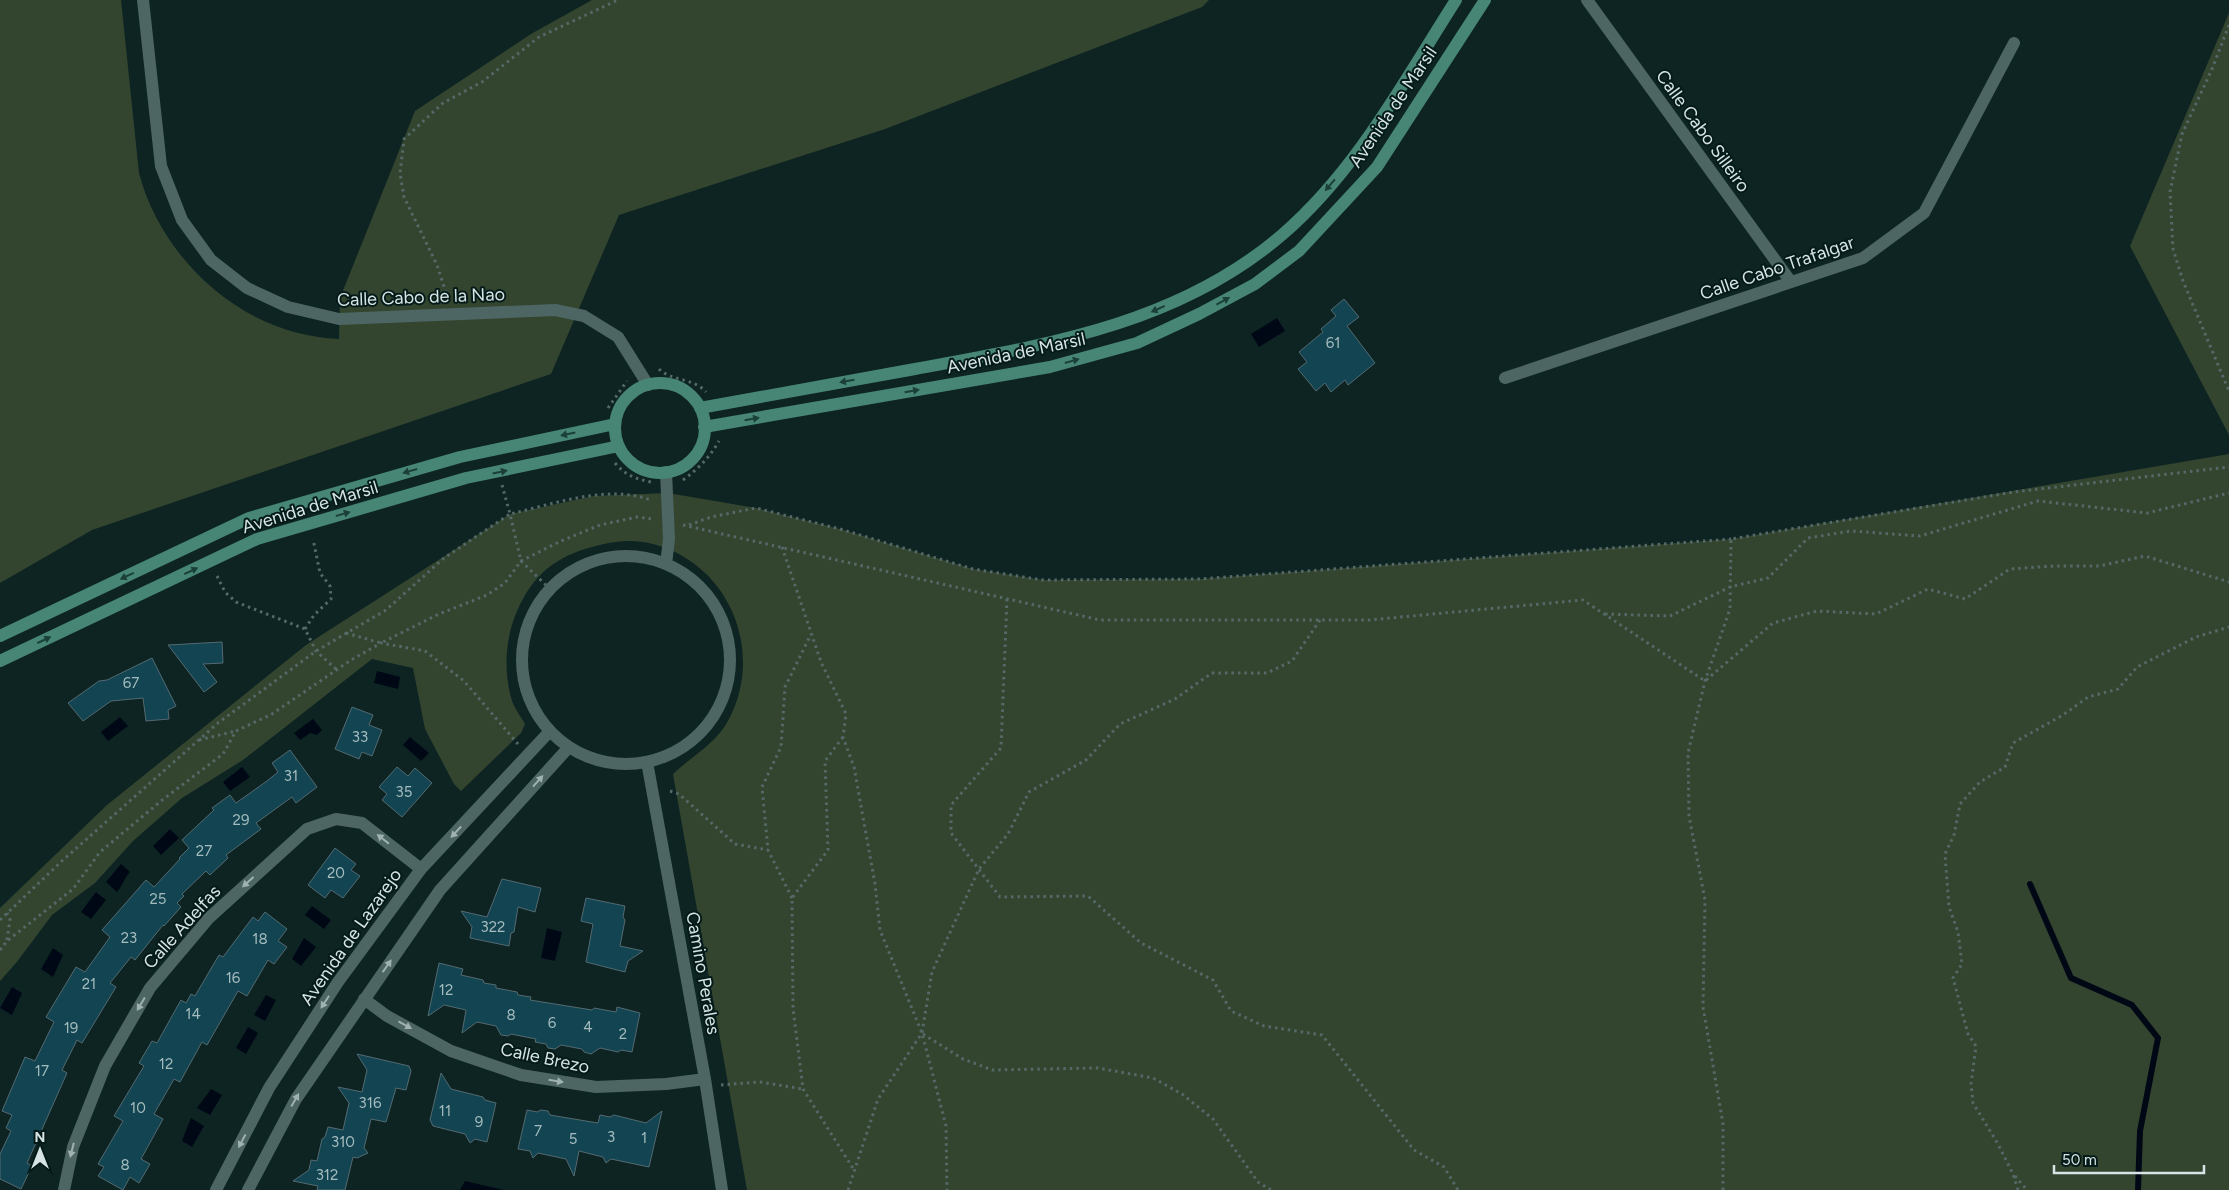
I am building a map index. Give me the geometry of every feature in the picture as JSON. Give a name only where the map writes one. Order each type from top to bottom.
[{"type":"street","name":"Calle Cabo de la Nao","points":[[142,0],[160,166],[182,220],[211,260],[247,288],[288,307],[339,319],[555,310],[584,316],[618,337],[648,385]]},
{"type":"street","name":"Avenida de Marsil","points":[[700,408],[1037,347],[1129,321],[1187,296],[1242,266],[1284,233],[1316,200],[1359,152],[1456,0]]},
{"type":"street","name":"Avenida de Marsil","points":[[704,427],[1050,367],[1137,342],[1199,314],[1255,284],[1298,250],[1377,166],[1485,0]]},
{"type":"street","name":"Calle Cabo Silleiro","points":[[1587,0],[1792,282]]},
{"type":"street","name":"Calle Cabo Trafalgar","points":[[1505,378],[1863,258],[1924,212],[2014,42]]},
{"type":"street","points":[[664,383],[678,386],[690,394],[700,408],[704,427],[701,446],[693,458],[681,468],[666,472],[650,472],[636,466],[624,455],[619,446],[615,424],[617,413],[626,398],[637,389],[648,385],[664,383]]},
{"type":"street","name":"Avenida de Marsil","points":[[0,636],[249,518],[460,457],[615,424]]},
{"type":"street","name":"Avenida de Marsil","points":[[0,661],[258,539],[466,478],[619,446]]},
{"type":"street","points":[[666,472],[669,521],[666,564]]},
{"type":"street","points":[[616,556],[642,557],[666,564],[692,578],[712,600],[726,626],[731,655],[728,684],[717,712],[699,735],[675,752],[647,762],[620,764],[594,759],[569,747],[550,731],[532,705],[523,676],[523,645],[532,615],[550,589],[569,573],[600,560],[616,556]]},
{"type":"street","name":"Avenida de Lazarejo","points":[[216,1190],[269,1088],[338,982],[421,869],[550,731]]},
{"type":"street","points":[[248,1190],[296,1099],[440,890],[569,747]]},
{"type":"street","name":"Camino Perales","points":[[647,762],[705,1083],[722,1190]]},
{"type":"street","name":"Calle Adelfas","points":[[64,1190],[72,1147],[105,1066],[150,988],[209,918],[300,835],[307,829],[336,819],[362,823],[421,869]]},
{"type":"street","name":"Calle Brezo","points":[[364,999],[387,1016],[451,1051],[521,1075],[596,1087],[705,1083]]},
{"type":"path","points":[[448,314],[448,294],[404,197],[400,172],[404,139],[443,103],[482,82],[539,37],[618,0]]},
{"type":"path","points":[[2229,25],[2212,69],[2182,134],[2170,192],[2173,249],[2183,280],[2229,391]]},
{"type":"path","points":[[603,412],[610,406],[629,378],[656,366],[663,373],[683,379],[702,388],[717,404]]},
{"type":"path","points":[[712,454],[722,434]]},
{"type":"path","points":[[688,526],[712,517],[756,508],[840,529],[973,569],[1043,580],[1200,579],[1731,539],[2014,492],[2229,467]]},
{"type":"path","points":[[504,492],[521,561],[550,589]]},
{"type":"path","points":[[1604,614],[1670,616],[1730,587],[1768,578],[1808,538],[1852,531],[1920,536],[2038,501],[2147,513],[2229,493]]},
{"type":"path","points":[[0,920],[63,860],[218,723],[316,651],[386,610],[444,558],[510,514],[594,496],[636,495],[656,502]]},
{"type":"path","points":[[198,740],[236,731],[272,714],[381,643],[439,614],[487,595],[505,583],[521,561],[600,525],[638,517],[669,521],[1100,620],[1369,620],[1583,600],[1705,681]]},
{"type":"path","points":[[305,629],[314,615],[331,599],[330,586],[320,573],[315,556],[311,524]]},
{"type":"path","points":[[1722,1190],[1723,1124],[1703,1007],[1705,900],[1689,816],[1688,753],[1705,681],[1730,609],[1731,539]]},
{"type":"path","points":[[782,547],[821,662],[846,714],[843,737],[854,767],[875,884],[880,930],[922,1033],[946,1126],[947,1190]]},
{"type":"path","points":[[1705,681],[1773,623],[1817,611],[1876,614],[1928,589],[1965,599],[2010,569],[2053,566],[2099,566],[2145,556],[2229,582]]},
{"type":"path","points":[[210,562],[225,592],[236,602],[305,629],[316,651],[337,670]]},
{"type":"path","points":[[1007,599],[1001,748],[950,805],[950,833],[1000,897],[1088,896],[1141,943],[1213,980],[1231,1011],[1264,1026],[1322,1035],[1414,1150],[1444,1167],[1458,1190]]},
{"type":"path","points":[[848,1190],[878,1099],[922,1033],[932,972],[978,869],[1008,834],[1029,792],[1086,760],[1120,724],[1175,699],[1212,673],[1267,673],[1292,661],[1320,620]]},
{"type":"path","points":[[2018,1190],[2013,1174],[1998,1144],[1973,1103],[1970,1084],[1976,1046],[1968,1034],[1953,978],[1962,964],[1958,932],[1949,907],[1945,854],[1954,835],[1960,804],[1980,782],[2005,767],[2013,743],[2063,715],[2088,697],[2118,689],[2137,667],[2196,637],[2229,627]]},
{"type":"path","points":[[346,633],[381,643],[425,651],[464,681],[519,745]]},
{"type":"path","points":[[812,634],[786,687],[781,747],[762,787],[768,850],[792,898],[793,1008],[803,1089],[854,1171]]},
{"type":"path","points":[[0,950],[7,941],[73,889],[100,852],[161,801],[223,754],[236,731]]},
{"type":"path","points":[[792,898],[828,850],[825,761],[843,737]]},
{"type":"path","points":[[670,791],[679,794],[735,844],[768,850]]},
{"type":"path","points":[[7,913],[10,919],[7,941]]},
{"type":"path","points":[[922,1033],[963,1059],[992,1070],[1098,1068],[1153,1078],[1182,1094],[1213,1119],[1258,1182],[1271,1190]]},
{"type":"path","points":[[705,1083],[760,1082],[803,1089]]},
{"type":"path","points":[[2013,1174],[2027,1190]]},
{"type":"green space","points":[[0,0],[121,0],[139,173],[150,205],[167,236],[188,263],[212,288],[240,308],[271,324],[304,335],[339,339],[340,298],[415,111],[531,34],[592,0],[1209,0],[1202,7],[885,129],[619,215],[551,374],[92,530],[0,583]]},
{"type":"green space","points":[[2229,13],[2229,435],[2130,246]]},
{"type":"green space","points":[[2229,454],[2229,1190],[747,1190],[673,774],[711,742],[724,728],[729,719],[739,692],[743,665],[741,639],[733,613],[720,590],[702,570],[680,554],[653,544],[635,541],[606,543],[568,555],[542,573],[529,589],[518,609],[510,631],[507,654],[509,690],[516,710],[525,724],[521,733],[461,791],[454,784],[425,729],[413,668],[372,659],[243,760],[182,798],[133,841],[95,883],[52,915],[0,981],[0,908],[107,805],[306,645],[510,514],[594,496],[668,493],[756,508],[840,529],[973,569],[1043,580],[1200,579],[1731,539]]},
{"type":"shaded area","points":[[1277,318],[1285,331],[1259,347],[1251,334]]},
{"type":"shaded area","points":[[377,671],[400,677],[398,689],[374,683]]},
{"type":"shaded area","points":[[120,717],[128,726],[108,741],[101,732]]},
{"type":"shaded area","points":[[313,719],[322,730],[317,735],[310,733],[300,740],[294,733]]},
{"type":"shaded area","points":[[410,737],[429,753],[421,761],[403,745]]},
{"type":"shaded area","points":[[242,767],[250,777],[230,791],[223,782]]},
{"type":"shaded area","points":[[170,829],[179,838],[161,855],[153,846]]},
{"type":"shaded area","points":[[121,864],[130,872],[117,892],[106,882]]},
{"type":"shaded area","points":[[96,892],[106,900],[91,919],[81,912]]},
{"type":"shaded area","points":[[312,906],[331,920],[324,929],[305,915]]},
{"type":"shaded area","points":[[547,928],[562,932],[555,961],[541,958]]},
{"type":"shaded area","points":[[304,938],[316,947],[301,966],[292,959]]},
{"type":"shaded area","points":[[53,948],[63,955],[53,977],[41,969]]},
{"type":"shaded area","points":[[12,987],[22,993],[12,1015],[0,1008]]},
{"type":"shaded area","points":[[266,995],[276,1000],[265,1021],[254,1015]]},
{"type":"shaded area","points":[[248,1027],[258,1033],[246,1054],[236,1048]]},
{"type":"shaded area","points":[[211,1089],[222,1095],[210,1115],[197,1108]]},
{"type":"shaded area","points":[[191,1118],[204,1126],[192,1147],[182,1141]]},
{"type":"shaded area","points":[[465,1181],[504,1190],[460,1190]]},
{"type":"building","points":[[1344,299],[1359,317],[1347,326],[1375,363],[1348,385],[1345,380],[1331,392],[1325,383],[1316,391],[1298,369],[1307,362],[1299,352],[1323,332],[1321,329],[1336,316],[1331,310]]},
{"type":"building","points":[[222,642],[223,663],[203,664],[217,682],[204,692],[168,645]]},
{"type":"building","points":[[152,658],[176,706],[168,710],[169,719],[146,721],[143,698],[111,701],[83,721],[68,703],[99,681],[107,680]]},
{"type":"building","points":[[352,707],[373,715],[369,725],[382,730],[372,756],[362,752],[359,759],[335,749]]},
{"type":"building","points":[[290,750],[317,787],[296,803],[292,797],[256,823],[261,829],[226,855],[228,858],[210,875],[206,871],[182,894],[184,896],[177,903],[181,907],[163,925],[135,960],[131,957],[110,983],[116,987],[82,1043],[77,1040],[62,1070],[67,1073],[27,1163],[32,1166],[21,1189],[0,1179],[0,1154],[11,1131],[6,1128],[12,1115],[2,1111],[25,1057],[35,1061],[54,1022],[46,1017],[76,967],[85,972],[110,937],[102,930],[146,880],[154,887],[180,859],[189,848],[182,840],[214,810],[212,808],[230,795],[236,803],[267,781],[278,772],[272,763]]},
{"type":"building","points":[[397,767],[408,776],[415,768],[432,783],[402,817],[382,800],[387,794],[379,787]]},
{"type":"building","points":[[335,848],[356,864],[351,870],[360,876],[343,898],[331,890],[325,898],[308,885]]},
{"type":"building","points":[[502,879],[541,888],[535,912],[518,907],[514,932],[511,933],[509,946],[470,938],[472,927],[461,911],[487,917]]},
{"type":"building","points":[[586,898],[625,906],[623,917],[625,920],[620,946],[643,951],[628,961],[625,972],[586,962],[593,924],[581,921]]},
{"type":"building","points":[[265,912],[287,929],[278,941],[287,947],[274,964],[268,960],[247,996],[238,991],[207,1045],[202,1042],[180,1082],[174,1079],[154,1114],[163,1119],[141,1159],[150,1164],[139,1183],[130,1177],[123,1190],[98,1176],[104,1167],[98,1164],[123,1121],[114,1116],[144,1066],[139,1063],[152,1041],[157,1043],[181,1000],[186,1003],[191,994],[195,996],[219,955],[223,957],[253,917],[258,921]]},
{"type":"building","points":[[439,963],[463,969],[461,975],[483,980],[484,983],[496,985],[496,988],[517,992],[518,995],[531,997],[530,1000],[616,1012],[617,1007],[640,1013],[632,1052],[621,1050],[618,1052],[600,1048],[591,1054],[584,1052],[582,1049],[561,1045],[555,1049],[548,1048],[546,1044],[535,1042],[536,1039],[511,1034],[508,1036],[501,1035],[496,1026],[477,1022],[462,1033],[466,1010],[444,1005],[428,1016]]},
{"type":"building","points":[[357,1054],[409,1066],[411,1071],[406,1090],[396,1088],[386,1122],[371,1119],[364,1148],[368,1153],[357,1158],[353,1157],[345,1190],[317,1190],[318,1186],[293,1181],[309,1170],[311,1160],[317,1161],[322,1139],[325,1137],[328,1127],[343,1130],[349,1103],[338,1087],[362,1092],[367,1070]]},
{"type":"building","points":[[441,1073],[451,1089],[483,1097],[485,1100],[496,1103],[487,1142],[475,1139],[470,1143],[465,1134],[433,1126],[430,1120]]},
{"type":"building","points":[[527,1110],[537,1112],[541,1110],[548,1111],[550,1115],[598,1123],[600,1115],[610,1117],[614,1115],[646,1123],[662,1111],[649,1167],[611,1159],[606,1163],[603,1157],[579,1151],[574,1176],[566,1159],[538,1153],[533,1158],[530,1151],[518,1149]]},
{"type":"waterway","points":[[2030,884],[2071,978],[2132,1005],[2158,1038],[2140,1131],[2138,1190]]}]
